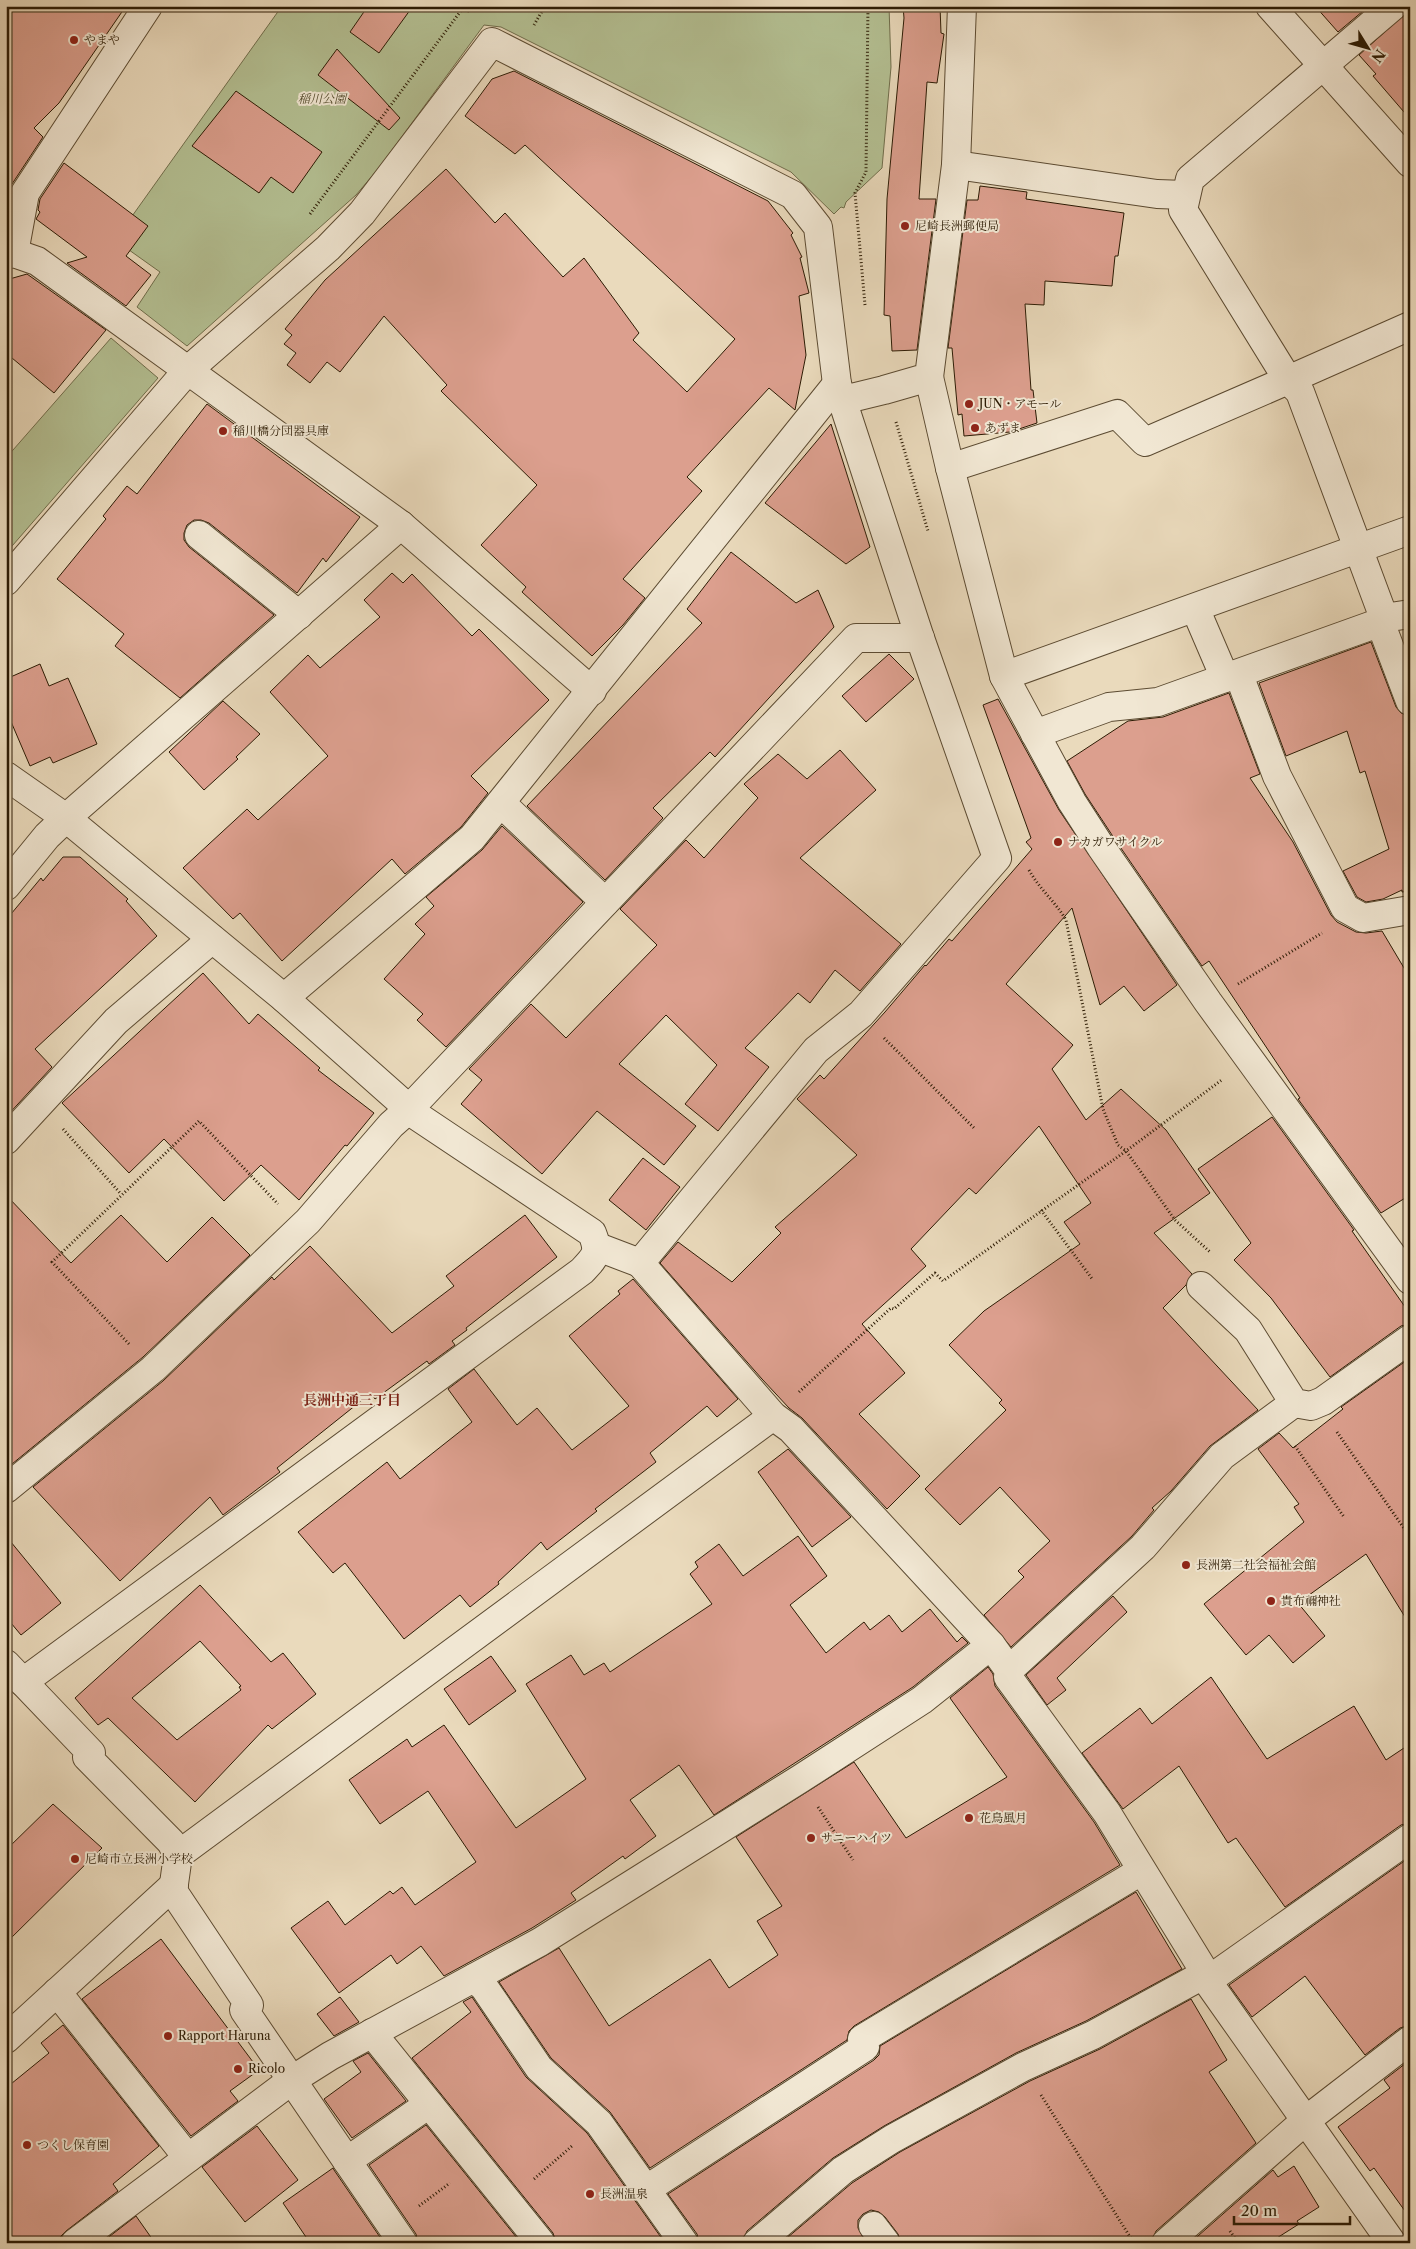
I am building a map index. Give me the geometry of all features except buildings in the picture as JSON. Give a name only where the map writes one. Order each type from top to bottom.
[{"type":"street","points":[[148,6],[25,193],[10,254],[36,260],[401,525],[592,691]]},
{"type":"street","points":[[962,6],[956,165],[930,377],[950,468],[1004,676],[1072,802],[1101,847],[1208,1002],[1410,1280]]},
{"type":"street","points":[[1270,6],[1410,163]]},
{"type":"street","points":[[1392,618],[1360,549],[1300,392],[1288,380],[1183,210],[1190,179],[1324,67],[1393,6]]},
{"type":"street","points":[[6,581],[187,371],[316,258],[362,213],[492,42],[793,195],[818,227],[840,392],[920,638],[997,858],[861,1014],[816,1050],[640,1262]]},
{"type":"street","points":[[956,165],[1157,194],[1185,195]]},
{"type":"street","points":[[950,468],[1117,414],[1145,442],[1410,326]]},
{"type":"street","points":[[284,998],[472,838],[840,392],[884,390],[930,377]]},
{"type":"street","points":[[6,886],[47,836],[66,818],[401,525]]},
{"type":"street","points":[[1004,676],[1410,530]]},
{"type":"street","points":[[199,535],[298,615]]},
{"type":"street","points":[[1195,608],[1232,676],[1277,776],[1345,908],[1363,918],[1410,910]]},
{"type":"street","points":[[1035,734],[1109,707],[1158,702],[1392,618]]},
{"type":"street","points":[[1392,618],[1382,627],[1410,701]]},
{"type":"street","points":[[6,1489],[153,1369],[308,1221],[391,1125],[409,1109],[856,638],[920,638]]},
{"type":"street","points":[[6,776],[66,818],[284,998],[417,1116],[585,1227],[592,1233],[598,1247],[595,1258],[582,1271],[15,1673],[91,1754],[87,1757],[171,1842],[178,1855],[173,1891],[249,2005],[244,2010],[397,2235]]},
{"type":"street","points":[[501,803],[605,902]]},
{"type":"street","points":[[6,1140],[116,1021],[212,939]]},
{"type":"street","points":[[598,1247],[640,1262],[773,1416],[791,1429],[991,1645],[1009,1670]]},
{"type":"street","points":[[1201,1286],[1248,1330],[1284,1410]]},
{"type":"street","points":[[1392,2243],[1203,1975],[1201,1966],[1107,1813],[1008,1677],[1009,1670],[1143,1547],[1222,1456],[1284,1410],[1311,1406],[1323,1401],[1410,1339]]},
{"type":"street","points":[[178,1855],[773,1416]]},
{"type":"street","points":[[75,2243],[292,2080],[372,2033],[540,1942],[922,1700],[991,1645]]},
{"type":"street","points":[[756,2243],[843,2170],[892,2139],[1023,2067],[1094,2036],[1203,1975],[1217,1974],[1410,1838]]},
{"type":"street","points":[[647,2189],[865,2047],[862,2039],[1141,1871]]},
{"type":"street","points":[[6,2039],[174,1885]]},
{"type":"street","points":[[474,1978],[484,1987],[539,2068],[600,2123],[684,2243]]},
{"type":"street","points":[[57,1992],[188,2158]]},
{"type":"street","points":[[372,2033],[541,2243]]},
{"type":"street","points":[[1166,2243],[1305,2121],[1410,2040]]},
{"type":"street","points":[[348,2161],[429,2104]]},
{"type":"path","points":[[316,258],[295,234],[463,8],[467,12],[471,6]]},
{"type":"path","points":[[865,312],[855,193],[866,172],[868,6]]},
{"type":"path","points":[[884,390],[930,538]]},
{"type":"path","points":[[1026,864],[1037,885],[1060,909],[1066,920],[1103,1109],[1118,1146],[1126,1151],[1175,1220],[1216,1258]]},
{"type":"path","points":[[1208,1002],[1355,913]]},
{"type":"path","points":[[861,1014],[974,1129]]},
{"type":"path","points":[[773,1416],[891,1308],[894,1309],[935,1273],[944,1281],[1126,1151],[1250,1059]]},
{"type":"path","points":[[39,1104],[121,1194]]},
{"type":"path","points":[[153,1369],[52,1262],[121,1194],[199,1121],[285,1211],[308,1221]]},
{"type":"path","points":[[1041,1210],[1092,1280]]},
{"type":"path","points":[[1323,1401],[1322,1411],[1410,1537]]},
{"type":"path","points":[[1284,1410],[1344,1517]]},
{"type":"path","points":[[800,1779],[853,1860]]},
{"type":"path","points":[[1023,2067],[1134,2243]]},
{"type":"path","points":[[508,2202],[600,2123]]},
{"type":"path","points":[[397,2235],[477,2163]]},
{"type":"green space","name":"稲川公園","points":[[282,6],[889,6],[891,67],[882,168],[846,202],[844,208],[841,207],[834,214],[791,172],[501,27],[484,25],[378,169],[356,195],[187,346],[137,307],[160,272],[115,240]]},
{"type":"green space","points":[[111,338],[158,378],[6,553],[6,458]]},
{"type":"place","name":"やまや","points":[[74,40]]},
{"type":"place","name":"尼崎長洲郵便局","points":[[905,226]]},
{"type":"place","name":"JUN・アモール","points":[[969,404]]},
{"type":"place","name":"あずま","points":[[975,428]]},
{"type":"place","name":"稲川橋分団器具庫","points":[[223,431]]},
{"type":"place","name":"ナカガワサイクル","points":[[1058,842]]},
{"type":"place","name":"長洲第二社会福祉会館","points":[[1186,1565]]},
{"type":"place","name":"貴布禰神社","points":[[1271,1601]]},
{"type":"place","name":"花鳥風月","points":[[969,1818]]},
{"type":"place","name":"サニーハイツ","points":[[811,1838]]},
{"type":"place","name":"尼崎市立長洲小学校","points":[[75,1859]]},
{"type":"place","name":"Rapport Haruna","points":[[168,2036]]},
{"type":"place","name":"Ricolo","points":[[238,2069]]},
{"type":"place","name":"つくし保育園","points":[[27,2145]]},
{"type":"place","name":"長洲温泉","points":[[590,2194]]},
{"type":"district","name":"長洲中通三丁目","points":[[352,1400]]}]
